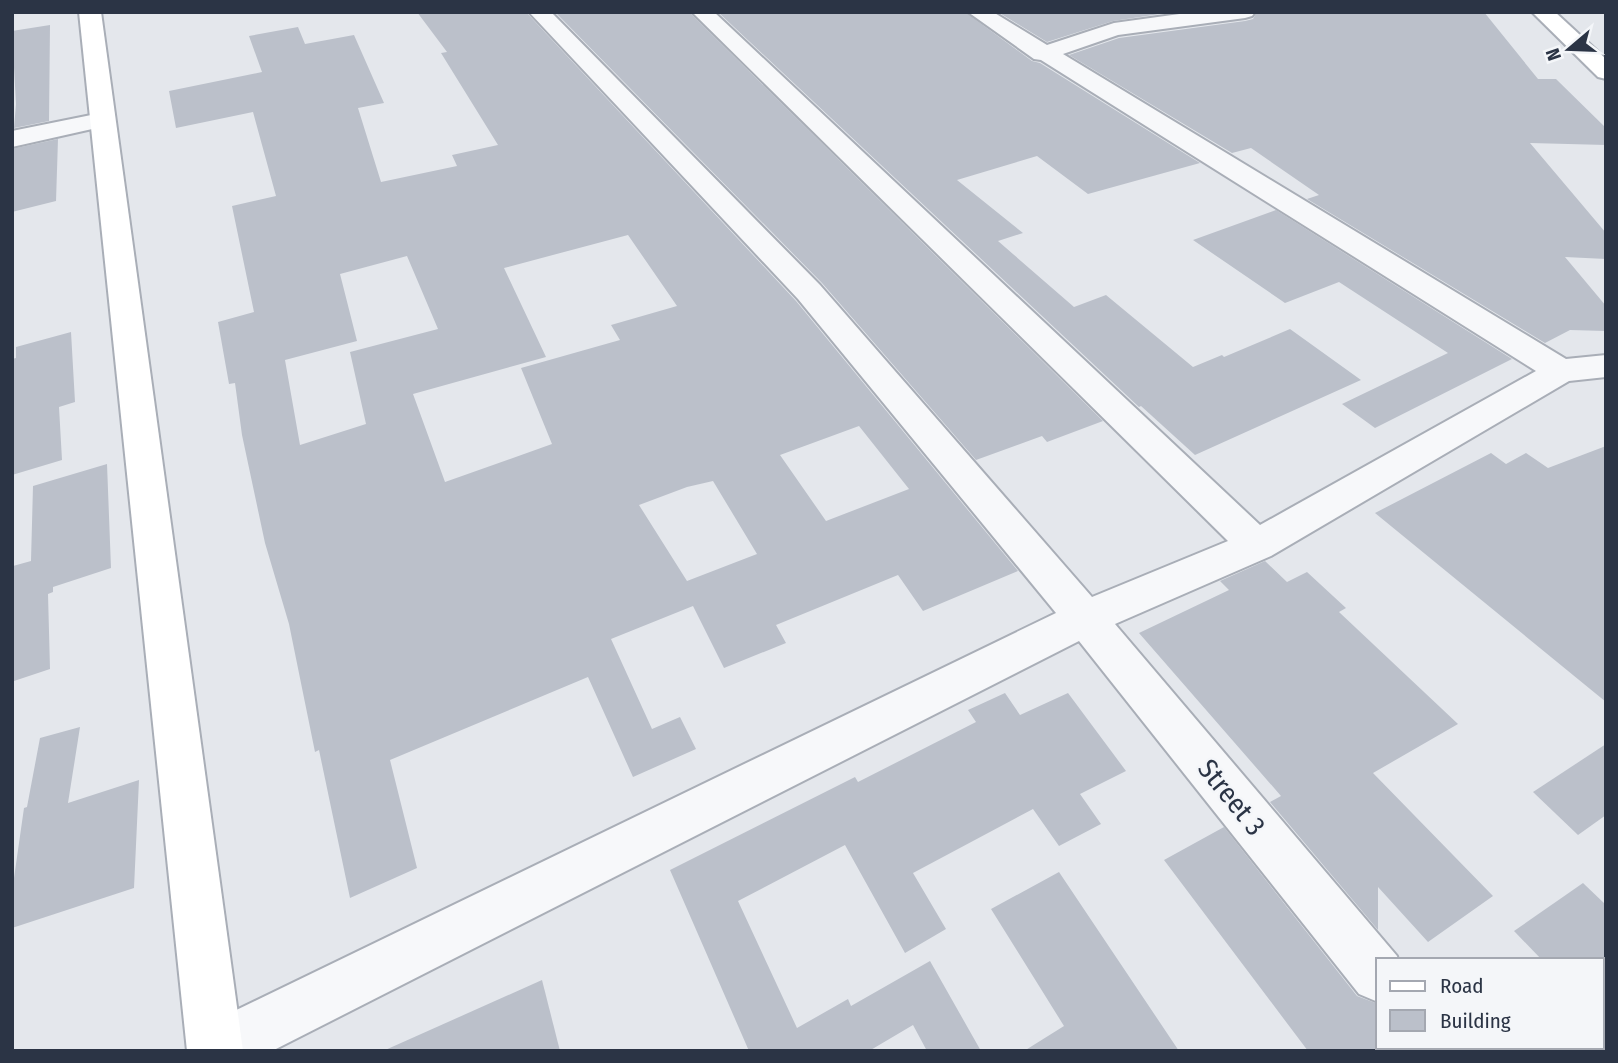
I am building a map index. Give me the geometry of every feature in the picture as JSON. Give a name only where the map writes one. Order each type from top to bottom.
[{"type":"main road","points":[[90,12],[215,1050]]},
{"type":"main road","points":[[1542,12],[1606,72]]},
{"type":"street","name":"Street 3","points":[[539,12],[809,292],[1085,618],[1376,973]]},
{"type":"street","points":[[702,12],[1257,545]]},
{"type":"street","points":[[978,12],[1042,54],[1561,370]]},
{"type":"street","points":[[1042,54],[1114,29],[1245,12]]},
{"type":"street","points":[[12,139],[101,120]]},
{"type":"street","points":[[215,1050],[1085,618],[1257,545],[1561,370],[1606,366]]},
{"type":"building","points":[[417,12],[526,12],[796,301],[1018,571],[923,611],[898,575],[776,625],[786,643],[724,668],[693,606],[611,639],[652,729],[680,717],[696,749],[633,777],[588,677],[390,760],[417,868],[350,898],[319,750],[315,752],[289,624],[265,543],[242,435],[235,383],[229,384],[218,322],[254,312],[232,206],[276,196],[253,112],[176,128],[169,91],[262,72],[249,36],[298,27],[305,44],[354,35],[384,103],[358,108],[381,182],[457,166],[452,155],[498,145],[441,53],[447,52]],"holes":[[[628,235],[677,306],[611,325],[620,340],[521,368],[552,444],[445,482],[413,394],[546,357],[504,268]],[[407,256],[438,329],[350,352],[366,424],[300,445],[285,360],[357,341],[340,274]],[[859,426],[909,489],[826,521],[780,455]],[[713,481],[757,554],[687,581],[639,505],[687,487]]]},
{"type":"building","points":[[555,12],[689,12],[1103,421],[1047,442],[1042,436],[976,460],[822,283]]},
{"type":"building","points":[[718,12],[965,12],[1032,61],[1040,63],[1200,163],[1088,194],[1037,156],[957,180],[1023,233],[998,241],[1074,307],[1106,295],[1193,367],[1290,329],[1361,380],[1195,455],[1139,407]]},
{"type":"building","points":[[998,12],[1173,12],[1113,21],[1047,42]]},
{"type":"building","points":[[1257,12],[1484,12],[1538,79],[1556,79],[1606,128],[1606,145],[1530,143],[1606,233],[1606,259],[1565,257],[1606,306],[1606,331],[1570,330],[1545,343],[1307,199],[1319,195],[1251,148],[1232,153],[1069,55],[1119,38],[1245,21],[1253,19]]},
{"type":"building","points":[[50,25],[49,121],[14,128],[16,104],[12,31]]},
{"type":"building","points":[[58,139],[56,201],[12,212],[12,149]]},
{"type":"building","points":[[1276,210],[1512,359],[1375,428],[1342,404],[1448,353],[1339,282],[1285,303],[1193,240]]},
{"type":"building","points":[[71,332],[75,402],[59,407],[62,460],[12,475],[12,359],[16,358],[16,347]]},
{"type":"building","points":[[1606,446],[1606,702],[1375,513],[1491,453],[1506,464],[1526,453],[1548,468]]},
{"type":"building","points":[[107,464],[111,568],[53,587],[53,592],[48,594],[50,669],[14,681],[13,566],[31,561],[33,486]]},
{"type":"building","points":[[1265,561],[1287,582],[1307,572],[1346,608],[1339,612],[1458,724],[1373,773],[1493,896],[1428,942],[1378,887],[1378,930],[1270,802],[1281,796],[1139,633],[1229,590],[1220,581]]},
{"type":"building","points":[[1005,693],[1020,715],[1068,693],[1126,771],[1080,794],[1101,824],[1059,846],[1033,809],[913,873],[946,929],[905,953],[845,845],[738,901],[797,1028],[848,999],[851,1006],[930,961],[981,1051],[927,1051],[913,1025],[869,1051],[749,1051],[670,870],[855,777],[858,782],[976,722],[968,710]]},
{"type":"building","points":[[80,727],[68,803],[139,780],[134,888],[12,928],[12,892],[24,808],[27,807],[40,738]]},
{"type":"building","points":[[1606,744],[1606,815],[1578,835],[1533,792]]},
{"type":"building","points":[[1224,827],[1357,996],[1376,1003],[1378,1051],[1308,1051],[1164,860]]},
{"type":"building","points":[[1059,872],[1179,1051],[1024,1051],[1064,1026],[991,909]]},
{"type":"building","points":[[1583,883],[1606,905],[1606,960],[1540,958],[1514,931]]},
{"type":"building","points":[[542,980],[560,1051],[383,1051]]}]
